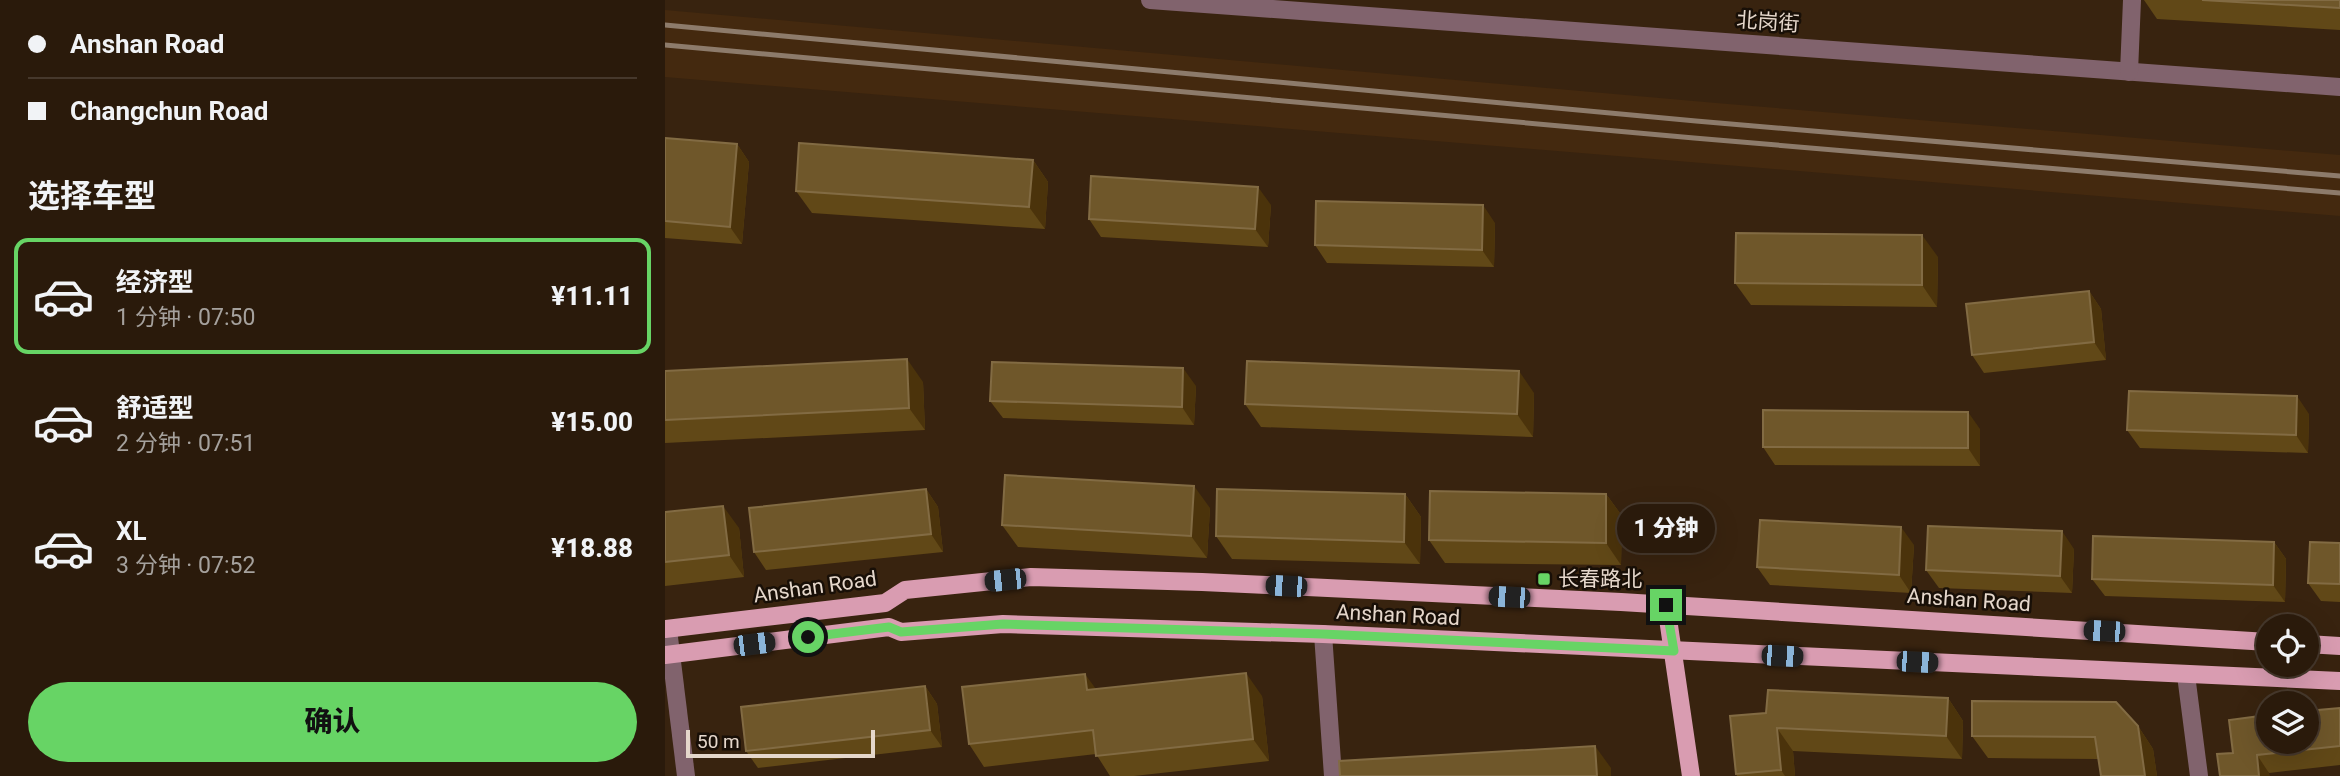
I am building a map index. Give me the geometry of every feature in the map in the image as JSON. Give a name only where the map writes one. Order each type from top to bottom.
[{"type":"main road","name":"Anshan Road","points":[[667,629],[885,603],[905,590],[1031,577],[1202,582],[1666,605],[2256,641]]},
{"type":"main road","points":[[1666,605],[1691,776]]},
{"type":"main road","name":"Anshan Road","points":[[668,655],[889,627],[901,632],[1003,624],[1323,634],[2340,681]]},
{"type":"main road","points":[[2319,645],[2340,646]]},
{"type":"street","name":"北岗街","points":[[1150,0],[2340,87]]},
{"type":"street","points":[[2129,72],[2131,0]]},
{"type":"street","points":[[667,629],[668,655],[686,776]]},
{"type":"street","points":[[1323,634],[1333,776]]},
{"type":"street","points":[[2186,675],[2199,776]]},
{"type":"shaded area","points":[[665,10],[2340,155],[2340,216],[665,77]]},
{"type":"building","points":[[2202,0],[2340,0],[2340,8]]},
{"type":"building","points":[[665,138],[737,144],[730,227],[665,221]]},
{"type":"building","points":[[799,143],[1033,160],[1029,207],[796,191]]},
{"type":"building","points":[[1091,176],[1258,187],[1255,229],[1089,219]]},
{"type":"building","points":[[1316,201],[1483,205],[1482,250],[1315,245]]},
{"type":"building","points":[[1736,233],[1922,235],[1922,285],[1735,283]]},
{"type":"building","points":[[2089,291],[2094,342],[1972,355],[1966,304]]},
{"type":"building","points":[[907,359],[909,408],[665,420],[665,371]]},
{"type":"building","points":[[1247,361],[1519,371],[1517,414],[1245,404]]},
{"type":"building","points":[[992,362],[1183,368],[1182,407],[990,401]]},
{"type":"building","points":[[2129,391],[2297,396],[2296,435],[2127,430]]},
{"type":"building","points":[[1763,410],[1968,412],[1968,448],[1763,447]]},
{"type":"building","points":[[1005,475],[1194,486],[1191,536],[1002,525]]},
{"type":"building","points":[[926,489],[931,534],[754,552],[749,508]]},
{"type":"building","points":[[1217,489],[1405,494],[1404,542],[1216,536]]},
{"type":"building","points":[[1430,491],[1606,494],[1606,543],[1429,540]]},
{"type":"building","points":[[723,506],[729,555],[665,562],[665,512]]},
{"type":"building","points":[[1760,520],[1901,527],[1899,575],[1757,567]]},
{"type":"building","points":[[1928,526],[2062,531],[2060,576],[1926,570]]},
{"type":"building","points":[[2093,536],[2274,542],[2273,585],[2092,579]]},
{"type":"building","points":[[2310,542],[2340,543],[2340,584],[2308,583]]},
{"type":"building","points":[[1246,673],[1253,739],[1096,756],[1093,730],[969,744],[962,687],[1085,674],[1087,690]]},
{"type":"building","points":[[925,686],[930,730],[746,751],[741,707]]},
{"type":"building","points":[[1768,690],[1948,698],[1946,736],[1777,728],[1781,770],[1736,774],[1730,716],[1766,713]]},
{"type":"building","points":[[1972,701],[2116,702],[2138,726],[2145,776],[2101,776],[2095,737],[1972,736]]},
{"type":"building","points":[[2340,708],[2340,746],[2319,748],[2319,710]]},
{"type":"building","points":[[2256,717],[2256,754],[2266,754],[2257,755],[2259,776],[2220,776],[2217,754],[2233,753],[2229,720]]},
{"type":"building","points":[[1595,746],[1597,776],[1340,776],[1339,761]]},
{"type":"railway","points":[[665,25],[1696,121],[2340,176]]},
{"type":"railway","points":[[665,45],[2340,193]]},
{"type":"place","name":"长春路北","points":[[1544,579]]},
{"type":"route","points":[[808,637],[889,627],[901,632],[1003,624],[1323,634],[1674,651],[1666,605]]}]
